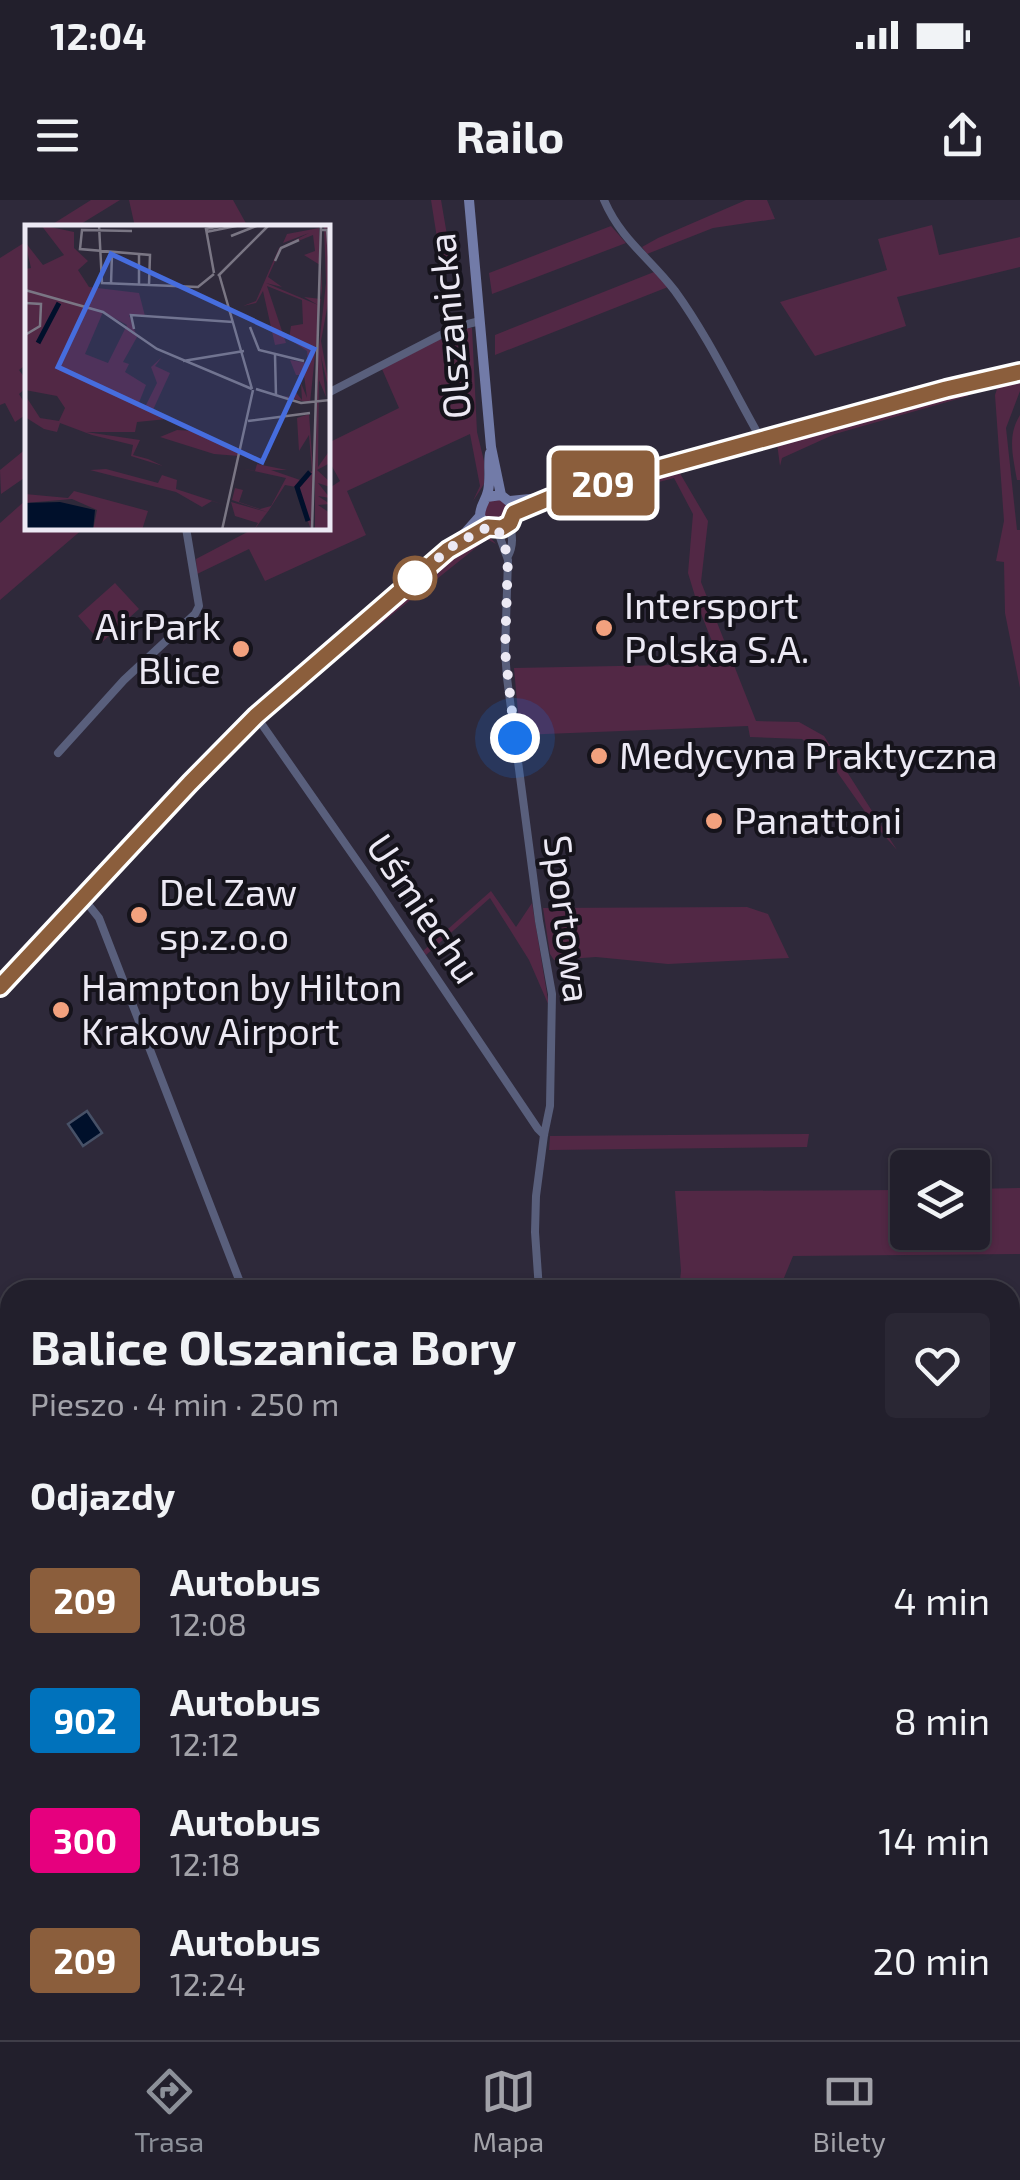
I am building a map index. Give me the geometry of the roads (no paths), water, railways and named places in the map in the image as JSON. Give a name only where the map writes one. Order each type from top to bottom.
[{"type":"main road","name":"Olszanicka","points":[[468,200],[491,447],[487,497]]},
{"type":"main road","points":[[454,545],[550,498],[1020,372]]},
{"type":"main road","name":"Olszanicka","points":[[491,447],[506,498]]},
{"type":"main road","points":[[0,987],[256,716],[454,545],[480,516],[480,506],[487,497],[550,498]]},
{"type":"main road","points":[[506,498],[512,518]]},
{"type":"main road","points":[[480,516],[493,528]]},
{"type":"street","points":[[604,200],[618,228],[672,288],[704,335],[761,440]]},
{"type":"street","points":[[330,392],[456,326],[480,320]]},
{"type":"street","name":"Sportowa","points":[[508,556],[512,550],[512,518]]},
{"type":"street","name":"Sportowa","points":[[493,528],[508,556],[507,678],[552,994],[550,1106],[536,1196],[539,1280]]},
{"type":"street","points":[[58,753],[124,680],[195,614],[199,606],[186,530]]},
{"type":"street","name":"Uśmiechu","points":[[256,716],[544,1135]]},
{"type":"street","points":[[83,898],[99,918],[239,1280]]},
{"type":"water","points":[[87,1111],[102,1133],[83,1146],[68,1124]]},
{"type":"place","name":"Intersport Polska S.A.","points":[[604,628]]},
{"type":"place","name":"AirPark Blice","points":[[241,649]]},
{"type":"place","name":"Medycyna Praktyczna","points":[[599,756]]},
{"type":"place","name":"Panattoni","points":[[714,821]]},
{"type":"place","name":"Del Zaw sp.z.o.o","points":[[139,915]]},
{"type":"place","name":"Hampton by Hilton Krakow Airport","points":[[61,1010]]}]
